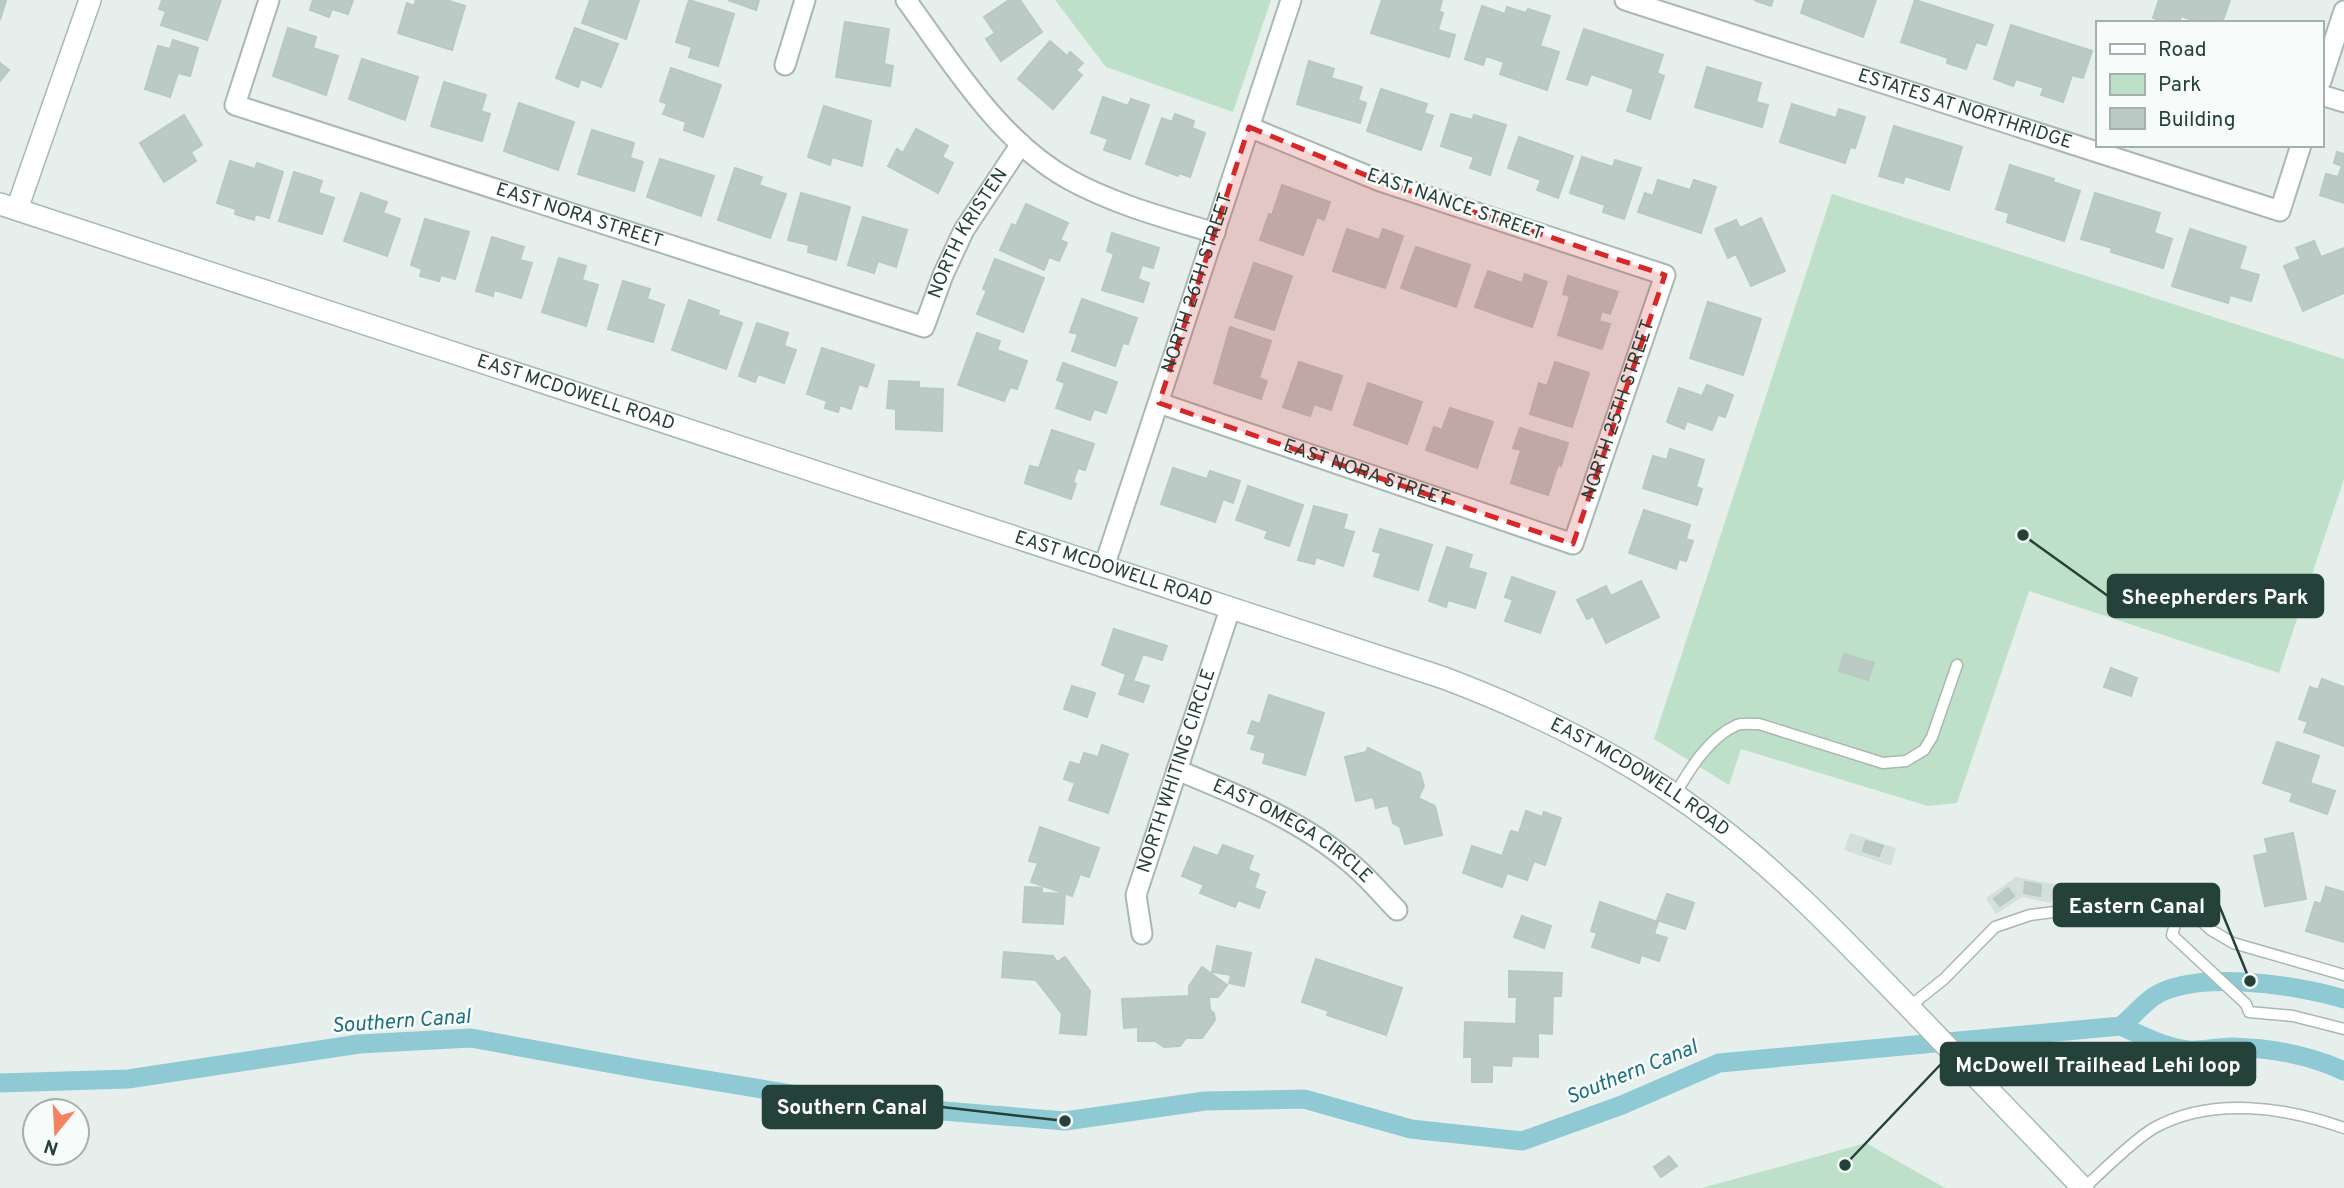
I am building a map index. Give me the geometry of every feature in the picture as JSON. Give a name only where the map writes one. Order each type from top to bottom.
[{"type":"main road","points":[[8,207],[90,0]]},
{"type":"main road","name":"EAST MCDOWELL ROAD","points":[[8,207],[1444,678],[1501,699],[1600,748],[1675,795],[1762,861],[1802,898],[2083,1188]]},
{"type":"street","name":"EAST NORA STREET","points":[[269,0],[235,105],[924,327]]},
{"type":"street","points":[[785,65],[805,0]]},
{"type":"street","points":[[906,0],[987,108],[1020,144],[1069,179],[1119,203],[1215,233]]},
{"type":"street","name":"NORTH 26TH STREET","points":[[1104,567],[1291,0]]},
{"type":"street","name":"ESTATES AT NORTHRIDGE","points":[[1625,0],[2280,211],[2300,147]]},
{"type":"street","points":[[2331,72],[2344,11]]},
{"type":"street","points":[[2323,96],[2344,102]]},
{"type":"street","name":"EAST NANCE STREET","points":[[1249,127],[1380,181],[1664,275]]},
{"type":"street","name":"NORTH KRISTEN","points":[[924,327],[943,275],[964,230],[1020,144]]},
{"type":"street","name":"NORTH 25TH STREET","points":[[1573,544],[1664,275]]},
{"type":"street","name":"EAST NORA STREET","points":[[1159,403],[1573,544]]},
{"type":"street","name":"NORTH WHITING CIRCLE","points":[[1142,934],[1136,895],[1230,609]]},
{"type":"street","name":"EAST OMEGA CIRCLE","points":[[1177,770],[1261,805],[1314,836],[1355,866],[1396,910]]},
{"type":"lane","points":[[1675,795],[1690,769],[1720,736],[1739,724],[1759,724],[1884,763],[1906,761],[1924,750],[1933,737],[1956,665]]},
{"type":"lane","points":[[1909,1007],[1944,979],[1995,927],[2030,915],[2135,902],[2168,904],[2191,911],[2211,930],[2233,943],[2344,975]]},
{"type":"lane","points":[[2180,908],[2172,935],[2246,1004],[2249,1012],[2294,1016],[2344,1029]]},
{"type":"lane","points":[[2083,1188],[2151,1130],[2185,1115],[2267,1109],[2315,1118],[2344,1128]]},
{"type":"highlighted area","points":[[1249,127],[1380,181],[1665,275],[1573,544],[1159,403]]},
{"type":"shaded area","points":[[1850,833],[1896,848],[1891,866],[1844,850]]},
{"type":"shaded area","points":[[2016,877],[2066,886],[2063,902],[2052,900],[2051,903],[2022,897],[1996,914],[1986,898]]},
{"type":"green space","points":[[1055,0],[1271,0],[1233,112],[1106,67]]},
{"type":"green space","points":[[1832,194],[2344,359],[2344,479],[2279,673],[2029,591],[1957,803],[1928,806],[1741,749],[1729,785],[1654,739]]},
{"type":"green space","points":[[1866,1143],[1945,1188],[1702,1188]]},
{"type":"building","points":[[0,0],[6,0],[0,20]]},
{"type":"building","points":[[162,0],[221,0],[207,40],[161,25],[166,11],[159,9]]},
{"type":"building","points":[[313,0],[353,0],[348,14],[332,9],[329,17],[310,10]]},
{"type":"building","points":[[416,0],[446,0],[465,6],[452,50],[398,33],[407,3],[414,6]]},
{"type":"building","points":[[590,0],[639,0],[626,39],[582,23]]},
{"type":"building","points":[[689,0],[734,14],[718,66],[689,57],[692,47],[676,42]]},
{"type":"building","points":[[728,0],[759,0],[756,10]]},
{"type":"building","points":[[1009,0],[1020,0],[1042,32],[1001,61],[986,39],[995,33],[984,17]]},
{"type":"building","points":[[1382,0],[1442,0],[1439,11],[1443,13],[1438,30],[1455,35],[1449,57],[1371,33]]},
{"type":"building","points":[[1754,0],[1773,0],[1771,6]]},
{"type":"building","points":[[1805,0],[1876,0],[1863,37],[1801,13]]},
{"type":"building","points":[[1915,0],[1993,25],[1986,45],[1976,42],[1966,69],[1947,63],[1948,58],[1901,42]]},
{"type":"building","points":[[2159,0],[2230,0],[2223,21],[2195,21],[2181,16],[2180,21],[2153,18]]},
{"type":"building","points":[[1482,6],[1505,14],[1507,7],[1526,13],[1528,9],[1550,16],[1540,46],[1559,52],[1547,90],[1500,74],[1504,62],[1486,56],[1483,65],[1465,59]]},
{"type":"building","points":[[845,22],[889,29],[884,64],[893,66],[890,86],[836,77]]},
{"type":"building","points":[[2011,25],[2092,51],[2083,78],[2072,75],[2063,102],[2041,95],[2044,88],[2016,79],[2013,86],[1994,79]]},
{"type":"building","points":[[288,28],[316,37],[313,48],[338,56],[326,95],[273,76]]},
{"type":"building","points":[[575,28],[618,44],[601,87],[581,79],[578,87],[556,78]]},
{"type":"building","points":[[1584,29],[1663,55],[1657,73],[1664,76],[1650,119],[1627,111],[1634,89],[1591,74],[1587,85],[1567,79]]},
{"type":"building","points":[[173,40],[198,48],[190,76],[178,73],[170,97],[145,89],[158,46],[170,49]]},
{"type":"building","points":[[1050,41],[1067,56],[1070,52],[1083,63],[1076,70],[1082,75],[1053,109],[1018,79]]},
{"type":"building","points":[[362,59],[418,77],[405,120],[349,99]]},
{"type":"building","points":[[1309,61],[1334,69],[1331,78],[1362,87],[1358,100],[1366,103],[1360,123],[1297,104]]},
{"type":"building","points":[[0,63],[9,70],[0,81]]},
{"type":"building","points":[[1707,67],[1761,83],[1756,102],[1768,105],[1762,127],[1695,107]]},
{"type":"building","points":[[671,68],[721,85],[703,137],[684,130],[686,122],[663,114],[667,104],[660,101]]},
{"type":"building","points":[[444,82],[486,95],[481,111],[490,114],[482,141],[431,126]]},
{"type":"building","points":[[1381,89],[1427,104],[1424,113],[1433,116],[1421,150],[1367,131]]},
{"type":"building","points":[[1103,97],[1128,106],[1131,99],[1149,105],[1130,159],[1104,150],[1108,139],[1091,133]]},
{"type":"building","points":[[519,103],[574,122],[558,170],[504,151]]},
{"type":"building","points":[[1792,104],[1836,118],[1839,109],[1865,117],[1855,148],[1850,147],[1845,163],[1780,142]]},
{"type":"building","points":[[824,106],[871,121],[862,166],[832,157],[830,165],[808,157]]},
{"type":"building","points":[[1175,114],[1194,121],[1192,128],[1205,133],[1190,177],[1179,173],[1178,176],[1146,164],[1162,118],[1172,122]]},
{"type":"building","points":[[1451,114],[1472,120],[1474,115],[1506,125],[1490,175],[1470,168],[1474,157],[1441,146]]},
{"type":"building","points":[[184,115],[202,145],[191,152],[196,161],[164,182],[140,143]]},
{"type":"building","points":[[1894,126],[1962,147],[1949,190],[1905,176],[1903,183],[1879,176]]},
{"type":"building","points":[[916,129],[948,146],[942,157],[953,163],[938,193],[888,166],[897,149],[903,153]]},
{"type":"building","points":[[592,130],[634,143],[630,158],[643,162],[634,191],[578,174]]},
{"type":"building","points":[[1519,137],[1573,156],[1558,198],[1537,190],[1541,180],[1508,168]]},
{"type":"building","points":[[2337,152],[2344,154],[2344,203],[2320,195],[2326,174],[2338,177],[2342,166],[2334,163]]},
{"type":"building","points":[[1582,157],[1613,167],[1615,160],[1641,168],[1624,219],[1603,212],[1605,205],[1570,193]]},
{"type":"building","points":[[660,159],[714,176],[701,216],[647,197]]},
{"type":"building","points":[[230,161],[255,169],[257,163],[283,172],[269,218],[255,214],[254,220],[235,214],[236,209],[217,203]]},
{"type":"building","points":[[2010,165],[2054,179],[2053,182],[2080,191],[2064,241],[2007,222],[2009,213],[1996,209]]},
{"type":"building","points":[[735,168],[762,177],[759,185],[786,194],[770,238],[718,220]]},
{"type":"building","points":[[294,172],[322,181],[318,193],[334,198],[322,234],[279,221]]},
{"type":"building","points":[[1658,180],[1690,190],[1694,180],[1716,187],[1701,233],[1638,212],[1645,193],[1653,196]]},
{"type":"building","points":[[1282,185],[1330,202],[1324,220],[1317,217],[1303,255],[1260,240]]},
{"type":"building","points":[[361,193],[387,202],[383,213],[400,219],[387,256],[344,241]]},
{"type":"building","points":[[801,193],[850,207],[836,260],[808,252],[809,245],[788,240]]},
{"type":"building","points":[[2095,193],[2160,213],[2154,233],[2172,239],[2163,268],[2111,252],[2112,248],[2081,239]]},
{"type":"building","points":[[1026,204],[1068,223],[1060,240],[1067,243],[1059,261],[1049,257],[1044,270],[1000,250],[1012,224],[1016,226]]},
{"type":"building","points":[[863,217],[907,230],[896,267],[878,261],[874,273],[848,265]]},
{"type":"building","points":[[1761,218],[1785,271],[1751,286],[1736,254],[1728,258],[1715,229],[1736,220],[1740,228]]},
{"type":"building","points":[[425,219],[469,232],[455,279],[441,275],[439,281],[420,276],[422,269],[411,265]]},
{"type":"building","points":[[1347,229],[1379,240],[1383,229],[1403,236],[1385,288],[1333,271]]},
{"type":"building","points":[[2190,229],[2246,247],[2239,269],[2259,275],[2251,301],[2230,295],[2228,303],[2172,286]]},
{"type":"building","points":[[1112,233],[1159,248],[1153,268],[1142,265],[1138,279],[1149,283],[1143,302],[1102,290],[1114,254],[1107,251]]},
{"type":"building","points":[[492,237],[524,247],[520,260],[532,263],[521,298],[494,290],[493,296],[476,291]]},
{"type":"building","points":[[2314,241],[2321,257],[2344,248],[2344,293],[2303,311],[2284,266],[2301,259],[2296,248]]},
{"type":"building","points":[[1416,247],[1470,265],[1456,307],[1401,288]]},
{"type":"building","points":[[559,258],[586,266],[582,280],[598,285],[586,326],[542,312]]},
{"type":"building","points":[[995,259],[1044,278],[1023,332],[977,314]]},
{"type":"building","points":[[1254,263],[1292,276],[1274,330],[1235,317]]},
{"type":"building","points":[[1488,271],[1522,283],[1525,274],[1547,282],[1532,327],[1475,307]]},
{"type":"building","points":[[1568,276],[1618,292],[1610,314],[1602,311],[1599,321],[1610,324],[1602,349],[1558,335],[1570,296],[1563,294]]},
{"type":"building","points":[[623,281],[650,289],[647,299],[664,305],[653,342],[608,329]]},
{"type":"building","points":[[1082,299],[1137,318],[1128,344],[1123,343],[1115,366],[1072,351],[1078,334],[1070,332]]},
{"type":"building","points":[[689,300],[719,311],[718,315],[742,323],[726,369],[672,350]]},
{"type":"building","points":[[1708,302],[1761,319],[1743,375],[1690,358]]},
{"type":"building","points":[[757,323],[788,333],[784,346],[796,350],[784,383],[758,374],[755,382],[739,376]]},
{"type":"building","points":[[1230,327],[1271,341],[1259,378],[1267,381],[1261,399],[1214,383]]},
{"type":"building","points":[[977,333],[1000,341],[997,350],[1027,361],[1017,389],[1010,387],[1004,401],[958,385]]},
{"type":"building","points":[[822,348],[874,365],[867,387],[859,384],[851,409],[840,405],[838,412],[825,408],[827,401],[807,394]]},
{"type":"building","points":[[1299,362],[1342,376],[1331,410],[1314,404],[1310,416],[1283,407]]},
{"type":"building","points":[[1555,362],[1589,373],[1572,427],[1530,414],[1539,383],[1547,386]]},
{"type":"building","points":[[1063,363],[1117,382],[1106,413],[1094,409],[1090,420],[1056,408],[1065,383],[1057,380]]},
{"type":"building","points":[[889,381],[919,382],[919,388],[943,389],[942,431],[896,429],[896,409],[887,408]]},
{"type":"building","points":[[1368,383],[1422,402],[1407,444],[1354,425]]},
{"type":"building","points":[[1707,385],[1733,395],[1725,417],[1718,415],[1712,430],[1687,421],[1684,429],[1667,422],[1679,388],[1702,396]]},
{"type":"building","points":[[1450,408],[1493,422],[1477,468],[1426,450],[1434,427],[1442,430]]},
{"type":"building","points":[[1520,428],[1568,443],[1548,495],[1511,483],[1521,450],[1513,448]]},
{"type":"building","points":[[1052,430],[1094,444],[1085,470],[1078,468],[1071,499],[1025,483],[1030,466],[1039,468]]},
{"type":"building","points":[[1670,449],[1704,460],[1696,487],[1702,489],[1697,505],[1643,488],[1653,456],[1667,460]]},
{"type":"building","points":[[1173,468],[1207,479],[1210,471],[1240,481],[1233,503],[1223,499],[1215,522],[1161,504]]},
{"type":"building","points":[[1248,486],[1303,505],[1289,546],[1265,538],[1268,531],[1236,520]]},
{"type":"building","points":[[1314,506],[1347,515],[1343,529],[1354,532],[1343,566],[1316,557],[1314,564],[1298,560]]},
{"type":"building","points":[[1644,510],[1690,525],[1686,539],[1693,541],[1686,561],[1679,559],[1676,569],[1629,553]]},
{"type":"building","points":[[1380,529],[1432,545],[1418,590],[1374,576],[1381,553],[1373,551]]},
{"type":"building","points":[[1447,547],[1472,555],[1468,568],[1486,573],[1475,608],[1448,600],[1446,607],[1429,601]]},
{"type":"building","points":[[1512,577],[1555,592],[1540,633],[1505,621],[1513,600],[1505,597]]},
{"type":"building","points":[[1641,581],[1659,617],[1606,643],[1593,616],[1587,619],[1577,600],[1606,586],[1611,596]]},
{"type":"building","points":[[1114,629],[1167,646],[1162,660],[1143,654],[1133,681],[1149,686],[1143,702],[1119,694],[1126,674],[1102,665]]},
{"type":"building","points":[[1844,654],[1874,663],[1868,680],[1839,671]]},
{"type":"building","points":[[2111,668],[2137,678],[2131,696],[2104,687]]},
{"type":"building","points":[[2322,679],[2344,687],[2344,746],[2304,732],[2308,722],[2299,719],[2310,687],[2318,690]]},
{"type":"building","points":[[1072,686],[1095,693],[1087,717],[1064,709]]},
{"type":"building","points":[[1269,695],[1324,713],[1305,775],[1263,763],[1266,753],[1251,749],[1256,735],[1248,733],[1252,721],[1260,724]]},
{"type":"building","points":[[2277,742],[2319,756],[2310,783],[2335,791],[2327,814],[2290,801],[2293,793],[2263,783]]},
{"type":"building","points":[[1102,745],[1128,754],[1108,813],[1069,800],[1075,783],[1064,779],[1070,762],[1080,765],[1084,753],[1098,757]]},
{"type":"building","points":[[1368,748],[1420,773],[1424,786],[1418,798],[1435,806],[1442,835],[1405,844],[1400,827],[1393,823],[1388,805],[1376,808],[1373,797],[1356,801],[1345,757],[1366,752]]},
{"type":"building","points":[[1526,811],[1542,817],[1544,812],[1561,818],[1545,865],[1534,861],[1527,880],[1507,873],[1502,887],[1463,873],[1472,846],[1502,856],[1511,831],[1519,833]]},
{"type":"building","points":[[1040,827],[1099,848],[1089,877],[1080,874],[1072,896],[1031,882],[1038,863],[1029,861]]},
{"type":"building","points":[[2293,833],[2306,899],[2265,906],[2254,856],[2268,853],[2265,839]]},
{"type":"building","points":[[1866,841],[1883,846],[1879,856],[1863,851]]},
{"type":"building","points":[[1223,845],[1253,856],[1248,870],[1259,874],[1254,888],[1265,892],[1259,908],[1238,900],[1235,907],[1200,893],[1204,885],[1182,876],[1194,847],[1218,856]]},
{"type":"building","points":[[2025,882],[2041,885],[2040,896],[2024,893]]},
{"type":"building","points":[[1025,887],[1042,888],[1042,893],[1065,894],[1063,924],[1023,922]]},
{"type":"building","points":[[2326,887],[2344,892],[2344,942],[2306,931],[2315,902],[2321,904]]},
{"type":"building","points":[[2008,888],[2014,896],[2000,906],[1994,899]]},
{"type":"building","points":[[1667,894],[1694,903],[1685,929],[1657,920]]},
{"type":"building","points":[[1600,902],[1658,922],[1654,934],[1667,938],[1659,961],[1641,955],[1639,963],[1592,947],[1597,933],[1591,931]]},
{"type":"building","points":[[1522,916],[1551,926],[1544,948],[1514,937]]},
{"type":"building","points":[[1217,946],[1251,953],[1244,986],[1229,983],[1231,975],[1212,972]]},
{"type":"building","points":[[1004,952],[1053,956],[1057,962],[1065,957],[1090,991],[1086,1035],[1060,1033],[1062,1014],[1036,980],[1002,977]]},
{"type":"building","points":[[1316,959],[1402,988],[1386,1035],[1327,1015],[1329,1011],[1302,1002]]},
{"type":"building","points":[[1202,967],[1227,985],[1218,997],[1209,997],[1210,1010],[1214,1013],[1215,1020],[1202,1038],[1186,1038],[1180,1046],[1164,1047],[1155,1041],[1138,1041],[1138,1027],[1124,1028],[1122,999],[1189,996],[1189,986]]},
{"type":"building","points":[[1509,971],[1562,973],[1561,996],[1553,996],[1552,1034],[1538,1033],[1538,1057],[1512,1056],[1511,1066],[1492,1065],[1492,1082],[1472,1082],[1472,1057],[1464,1057],[1465,1022],[1516,1024],[1517,997],[1509,997]]},
{"type":"building","points":[[1669,1156],[1677,1166],[1661,1177],[1654,1167]]},
{"type":"waterway","points":[[2121,1026],[2153,997],[2171,988],[2194,984],[2247,982],[2301,989],[2344,999]]},
{"type":"waterway","name":"Southern Canal","points":[[0,1083],[128,1079],[359,1044],[471,1038],[846,1103],[1065,1121],[1205,1101],[1304,1099],[1411,1129],[1522,1141],[1622,1105],[1719,1063],[2121,1026],[2179,1049],[2261,1049],[2303,1057],[2344,1071]]},
{"type":"place","name":"Sheepherders Park","points":[[2023,535]]},
{"type":"place","name":"Eastern Canal","points":[[2250,981]]},
{"type":"place","name":"Southern Canal","points":[[1065,1121]]},
{"type":"place","name":"McDowell Trailhead Lehi loop","points":[[1845,1165]]}]
